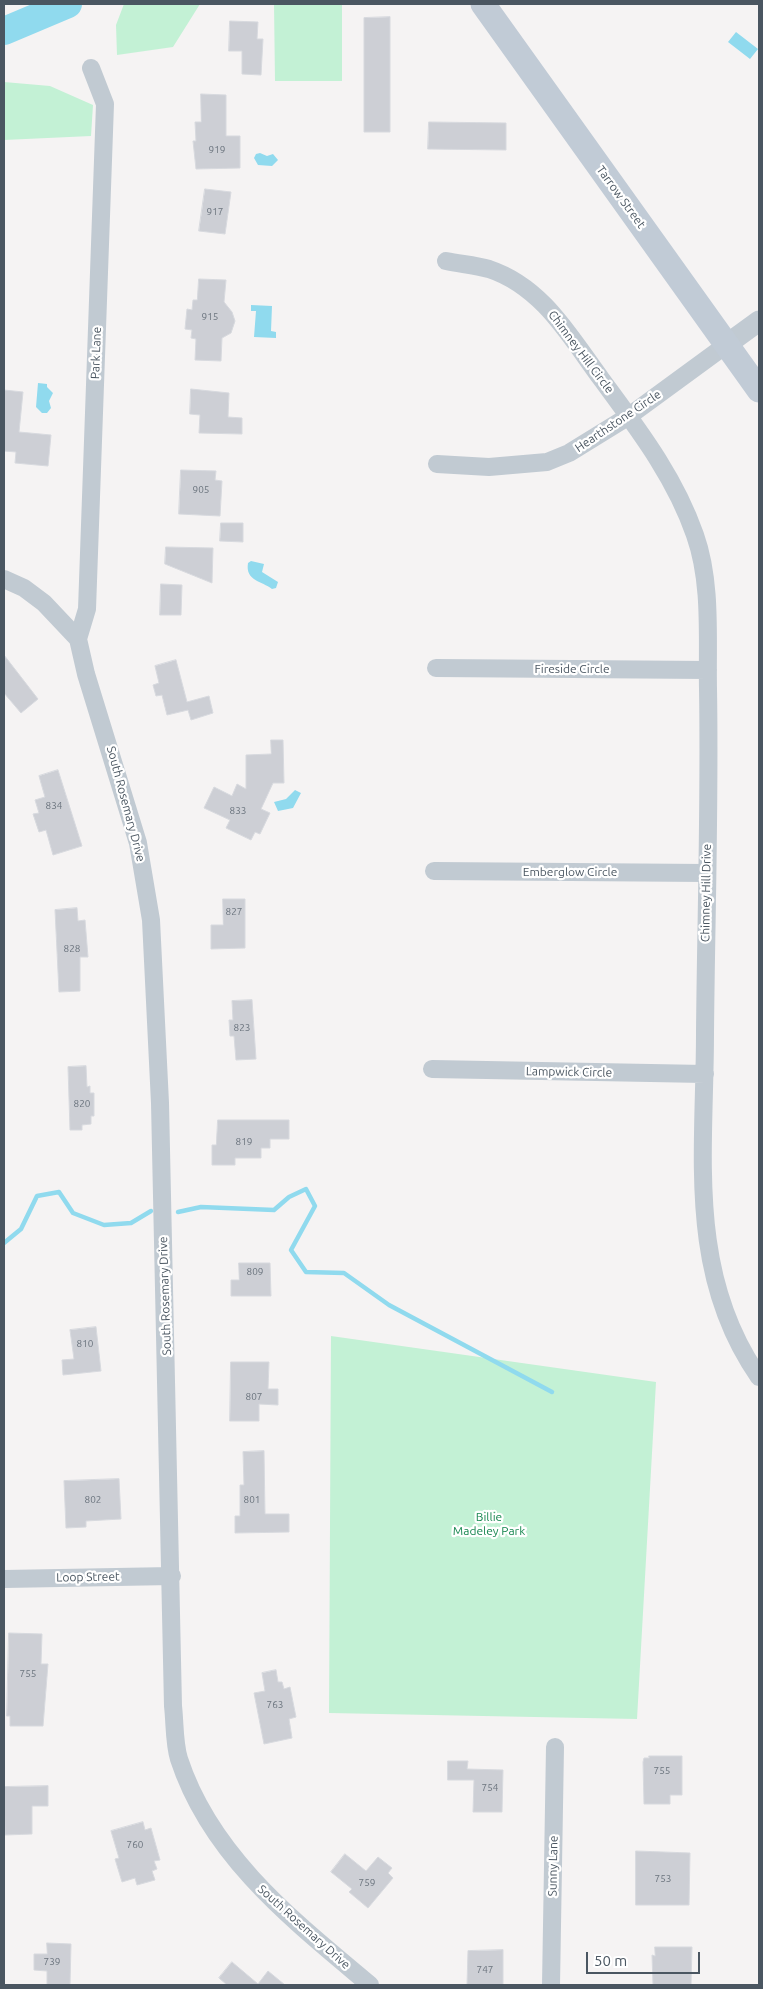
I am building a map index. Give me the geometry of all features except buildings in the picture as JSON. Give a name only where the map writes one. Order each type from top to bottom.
[{"type":"main road","name":"Tarrow Street","points":[[483,4],[759,390]]},
{"type":"street","name":"Park Lane","points":[[78,639],[87,609],[105,104],[91,68]]},
{"type":"street","name":"Chimney Hill Circle","points":[[446,262],[486,268],[500,274],[539,298],[558,319],[629,416]]},
{"type":"street","points":[[726,345],[759,322]]},
{"type":"street","name":"Hearthstone Circle","points":[[437,464],[489,467],[547,462],[582,447],[629,416],[726,345]]},
{"type":"street","name":"Chimney Hill Drive","points":[[629,416],[657,456],[679,495],[696,536],[705,573],[709,748],[705,1074],[701,1167],[706,1236],[714,1278],[731,1331],[759,1377]]},
{"type":"street","points":[[4,579],[24,588],[44,603],[78,639]]},
{"type":"street","name":"South Rosemary Drive","points":[[78,639],[86,674],[138,843],[151,920],[160,1103],[172,1576],[173,1706],[179,1758],[197,1799],[218,1834],[256,1884],[300,1926],[370,1985]]},
{"type":"street","name":"Fireside Circle","points":[[436,668],[708,670]]},
{"type":"street","name":"Emberglow Circle","points":[[434,871],[706,873]]},
{"type":"street","name":"Lampwick Circle","points":[[432,1070],[705,1074]]},
{"type":"street","name":"Loop Street","points":[[4,1579],[172,1576]]},
{"type":"street","name":"Sunny Lane","points":[[551,1985],[555,1747]]},
{"type":"green space","points":[[124,4],[200,4],[173,47],[117,55],[116,25]]},
{"type":"green space","points":[[274,4],[342,4],[342,81],[275,81]]},
{"type":"green space","points":[[4,82],[50,86],[93,105],[91,136],[4,140]]},
{"type":"green space","name":"Billie Madeley Park","points":[[331,1336],[656,1382],[637,1719],[329,1713]]},
{"type":"water","points":[[736,32],[758,49],[750,59],[728,42]]},
{"type":"water","points":[[260,153],[267,156],[273,154],[278,160],[272,166],[258,165],[254,158],[256,154]]},
{"type":"water","points":[[251,305],[272,306],[271,331],[276,332],[276,338],[254,337],[256,311],[251,311]]},
{"type":"water","points":[[38,383],[47,384],[47,387],[53,393],[49,401],[51,408],[47,413],[42,413],[36,407]]},
{"type":"water","points":[[251,561],[264,564],[262,572],[278,582],[276,588],[272,589],[255,580],[249,574],[248,563]]},
{"type":"water","points":[[295,790],[301,793],[293,808],[278,811],[274,802],[286,799]]},
{"type":"waterway","points":[[4,31],[68,4]]},
{"type":"waterway","points":[[178,1212],[201,1207],[274,1210],[289,1197],[306,1189],[315,1206],[291,1250],[306,1272],[344,1273],[389,1305],[552,1392]]},
{"type":"waterway","points":[[4,1243],[21,1229],[37,1196],[59,1192],[73,1213],[104,1225],[131,1223],[151,1211]]}]
